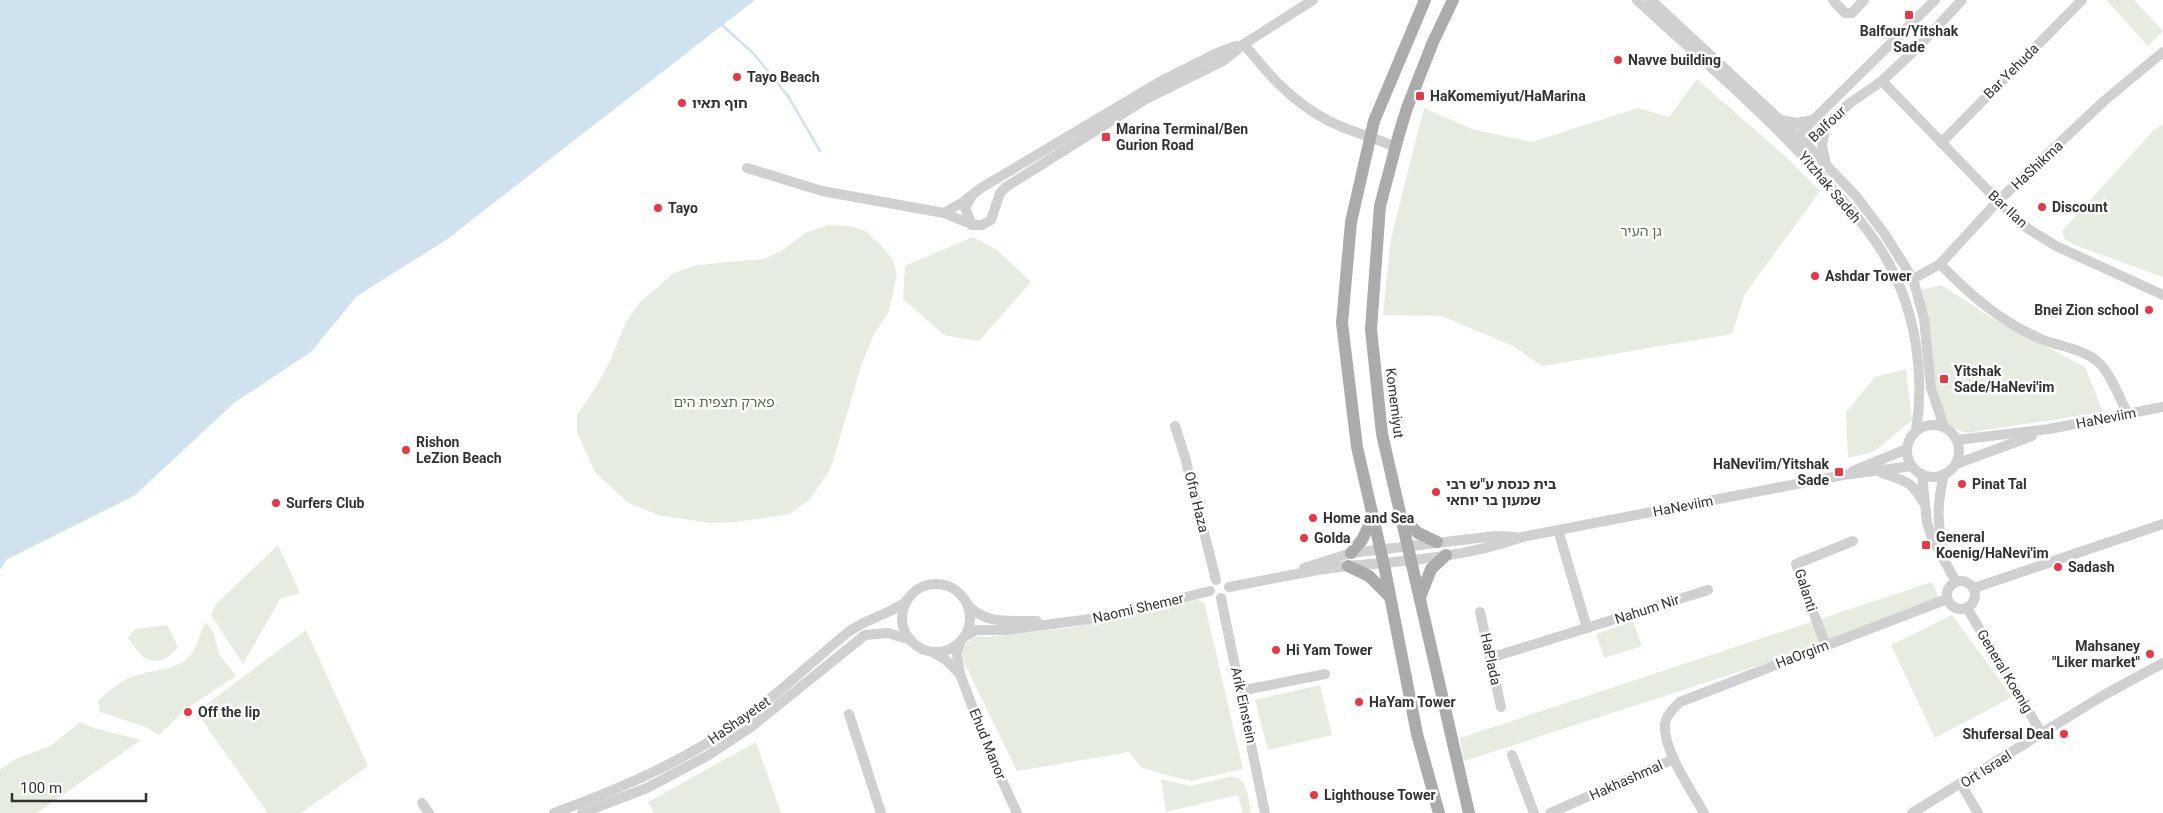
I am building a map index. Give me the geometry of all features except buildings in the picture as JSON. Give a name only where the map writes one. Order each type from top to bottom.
[{"type":"main road","points":[[1425,0],[1374,121],[1370,136],[1350,222],[1342,323],[1357,447],[1384,564],[1417,734],[1439,813]]},
{"type":"main road","name":"Komemiyut","points":[[1453,0],[1422,69],[1395,147],[1380,206],[1371,329],[1382,434],[1421,595],[1470,813]]},
{"type":"main road","points":[[1351,553],[1362,540],[1373,517]]},
{"type":"main road","points":[[1402,517],[1418,533],[1437,542]]},
{"type":"main road","points":[[1421,595],[1431,569],[1446,555]]},
{"type":"main road","points":[[1348,566],[1369,576],[1391,599]]},
{"type":"street","points":[[747,168],[822,190],[944,213],[972,224],[982,225],[991,220],[1000,193],[1013,181],[1146,99],[1223,61],[1244,44],[1313,0]]},
{"type":"street","name":"Yitzhak Sadeh","points":[[1637,0],[1827,165],[1856,196],[1884,233],[1913,279],[1924,319],[1931,388],[1944,427]]},
{"type":"street","name":"Yitzhak Sadeh","points":[[1651,0],[1779,119],[1799,142],[1888,261],[1902,293],[1917,349],[1920,402],[1916,431]]},
{"type":"street","points":[[1833,0],[1845,13],[1852,13],[1864,0]]},
{"type":"street","name":"Balfour","points":[[1799,142],[1814,120],[1935,0]]},
{"type":"street","name":"Balfour","points":[[1799,142],[1825,127],[1850,103],[1882,81],[1916,49],[1962,0]]},
{"type":"street","name":"Bar Yehuda","points":[[1941,143],[2082,0]]},
{"type":"street","points":[[1244,44],[1273,80],[1298,101],[1327,120],[1395,147]]},
{"type":"street","points":[[944,213],[1161,80],[1217,52],[1244,44]]},
{"type":"street","name":"HaShikma","points":[[1913,279],[1940,264],[1998,201],[2104,101],[2163,52]]},
{"type":"street","name":"Bar Ilan","points":[[1882,81],[1998,201],[2027,228],[2056,246],[2163,295]]},
{"type":"street","points":[[1779,119],[1797,123],[1814,120]]},
{"type":"street","points":[[1825,127],[1822,146],[1827,165]]},
{"type":"street","points":[[971,196],[965,208],[972,224]]},
{"type":"street","points":[[1940,264],[1965,290],[1997,315],[2039,338],[2097,361],[2107,375],[2128,414]]},
{"type":"street","name":"HaNeviim","points":[[1957,440],[2049,430],[2163,407]]},
{"type":"street","points":[[1929,425],[1944,427],[1957,440],[1959,456],[1956,464],[1944,474],[1929,477],[1912,466],[1908,458],[1908,442],[1916,431],[1929,425]]},
{"type":"street","name":"Ofra Haza","points":[[1175,426],[1185,457],[1216,580]]},
{"type":"street","name":"HaNeviim","points":[[1956,464],[2049,430]]},
{"type":"street","name":"HaNeviim","points":[[1843,474],[1907,449]]},
{"type":"street","name":"HaNeviim","points":[[1412,560],[1496,546],[1522,537],[1843,474],[1878,472],[1912,466]]},
{"type":"street","points":[[1878,472],[1912,485],[1925,505]]},
{"type":"street","points":[[1922,474],[1925,505],[1932,538],[1945,558],[1956,582]]},
{"type":"street","points":[[1944,474],[1938,500],[1937,517],[1945,558]]},
{"type":"street","points":[[1974,588],[2163,524]]},
{"type":"street","points":[[1558,530],[1587,628]]},
{"type":"street","name":"HaNeviim","points":[[1380,548],[1496,536],[1522,537]]},
{"type":"street","name":"Galanti","points":[[1825,644],[1796,564],[1853,541]]},
{"type":"street","points":[[1272,579],[1351,553],[1380,548]]},
{"type":"street","points":[[1229,587],[1348,566],[1412,560]]},
{"type":"street","points":[[1216,580],[1225,581],[1229,587],[1226,595],[1221,598],[1214,597],[1210,591],[1210,584],[1216,580]]},
{"type":"street","points":[[1956,582],[1966,582],[1974,588],[1975,600],[1967,608],[1955,608],[1947,599],[1948,591],[1956,582]]},
{"type":"street","points":[[940,585],[950,588],[966,602],[970,619],[963,639],[942,652],[923,650],[911,640],[904,628],[902,619],[907,600],[920,588],[940,585]]},
{"type":"street","name":"Nahum Nir","points":[[1490,658],[1708,590]]},
{"type":"street","name":"Naomi Shemer","points":[[963,639],[976,630],[1006,630],[1120,614],[1210,591]]},
{"type":"street","name":"Arik Einstein","points":[[1221,598],[1265,813]]},
{"type":"street","name":"HaOrgim","points":[[1674,759],[1665,737],[1665,721],[1680,702],[1825,644],[1947,599]]},
{"type":"street","name":"HaShayetet","points":[[554,813],[622,787],[704,745],[763,704],[854,628],[892,611],[907,600]]},
{"type":"street","name":"Naomi Shemer","points":[[966,602],[976,613],[988,619],[1066,623]]},
{"type":"street","name":"General Koenig","points":[[1967,608],[2042,734]]},
{"type":"street","name":"HaPlada","points":[[1480,612],[1501,706]]},
{"type":"street","name":"HaShayetet","points":[[582,813],[647,788],[707,756],[756,723],[865,635],[888,632],[911,640]]},
{"type":"street","name":"Ehud Manor","points":[[963,639],[957,654],[960,674],[991,756],[1017,813]]},
{"type":"street","name":"Ehud Manor","points":[[932,652],[945,659],[960,674]]},
{"type":"street","name":"Ort Israel","points":[[1912,813],[2104,695],[2163,663]]},
{"type":"street","points":[[1240,691],[1325,674]]},
{"type":"street","points":[[849,714],[880,813]]},
{"type":"street","points":[[1512,755],[1534,813]]},
{"type":"street","points":[[1674,759],[1704,813]]},
{"type":"street","name":"Hakhashmal","points":[[1550,813],[1674,759]]},
{"type":"street","points":[[1961,784],[1978,813]]},
{"type":"street","points":[[422,813],[422,803],[429,813]]},
{"type":"green space","points":[[2106,0],[2134,0],[2163,31],[2148,46]]},
{"type":"green space","name":"גן העיר","points":[[1697,79],[1786,157],[1820,191],[1745,294],[1732,334],[1542,366],[1513,346],[1442,316],[1383,315],[1391,238],[1424,108],[1472,129],[1532,142],[1638,108],[1669,117]]},
{"type":"green space","points":[[2163,124],[2163,277],[2072,244],[2064,238],[2062,231],[2153,131]]},
{"type":"green space","name":"פארק תצפית הים","points":[[828,225],[850,226],[865,231],[880,244],[893,260],[897,275],[889,311],[873,336],[861,366],[833,461],[828,473],[809,500],[790,514],[737,522],[709,523],[658,515],[627,502],[595,472],[577,432],[577,415],[596,387],[610,361],[626,322],[639,303],[674,273],[697,265],[763,259],[781,251],[807,232]]},
{"type":"green space","points":[[973,237],[997,250],[1031,282],[979,341],[944,335],[903,299],[905,266]]},
{"type":"green space","points":[[1941,285],[1995,320],[2085,367],[2103,412],[1966,433],[1948,424],[1936,396],[1921,290]]},
{"type":"green space","points":[[1906,369],[1912,420],[1875,451],[1848,458],[1846,412],[1875,377]]},
{"type":"green space","points":[[278,545],[300,593],[280,599],[243,664],[211,615],[215,605]]},
{"type":"green space","points":[[1932,582],[1941,604],[1825,644],[1464,761],[1460,738]]},
{"type":"green space","points":[[1197,600],[1204,602],[1243,769],[1190,781],[1142,768],[1129,752],[1017,771],[964,662],[964,651],[969,641],[976,637],[1076,627]]},
{"type":"green space","points":[[1952,615],[2012,697],[1935,738],[1891,645]]},
{"type":"green space","points":[[1633,621],[1642,646],[1604,658],[1596,634]]},
{"type":"green space","points":[[206,622],[214,634],[219,654],[236,676],[186,709],[159,735],[146,727],[100,712],[98,701],[118,684],[140,674],[175,666],[189,657],[196,647]]},
{"type":"green space","points":[[167,625],[178,647],[172,654],[160,660],[151,661],[144,657],[128,638],[135,629]]},
{"type":"green space","points":[[306,630],[368,766],[301,813],[268,813],[196,712]]},
{"type":"green space","points":[[1320,685],[1332,735],[1268,750],[1255,700]]},
{"type":"green space","points":[[80,722],[94,728],[141,740],[37,813],[0,813],[0,769],[16,759],[52,745]]},
{"type":"green space","points":[[756,742],[781,813],[654,813],[648,802]]},
{"type":"green space","points":[[1228,777],[1240,779],[1243,783],[1248,794],[1251,813],[1243,813],[1238,795],[1166,812],[1161,779],[1191,786]]},
{"type":"water","points":[[0,0],[755,0],[446,240],[357,296],[311,352],[234,403],[134,496],[6,560],[0,570]]},
{"type":"waterway","points":[[722,25],[753,53],[788,96],[820,151]]},
{"type":"place","name":"Balfour/Yitshak Sade","points":[[1909,15]]},
{"type":"place","name":"Navve building","points":[[1618,60]]},
{"type":"place","name":"Tayo Beach","points":[[737,77]]},
{"type":"place","name":"HaKomemiyut/HaMarina","points":[[1420,96]]},
{"type":"place","name":"חוף תאיו","points":[[682,103]]},
{"type":"place","name":"Marina Terminal/Ben Gurion Road","points":[[1106,137]]},
{"type":"place","name":"Discount","points":[[2042,207]]},
{"type":"place","name":"Tayo","points":[[658,208]]},
{"type":"place","name":"Ashdar Tower","points":[[1815,276]]},
{"type":"place","name":"Bnei Zion school","points":[[2149,310]]},
{"type":"place","name":"Yitshak Sade/HaNevi'im","points":[[1944,379]]},
{"type":"place","name":"Rishon LeZion Beach","points":[[406,450]]},
{"type":"place","name":"HaNevi'im/Yitshak Sade","points":[[1839,472]]},
{"type":"place","name":"Pinat Tal","points":[[1962,484]]},
{"type":"place","name":"בית כנסת ע\"ש רבי שמעון בר יוחאי","points":[[1436,492]]},
{"type":"place","name":"Surfers Club","points":[[276,503]]},
{"type":"place","name":"Home and Sea","points":[[1313,518]]},
{"type":"place","name":"Golda","points":[[1304,538]]},
{"type":"place","name":"General Koenig/HaNevi'im","points":[[1926,545]]},
{"type":"place","name":"Sadash","points":[[2058,567]]},
{"type":"place","name":"Hi Yam Tower","points":[[1276,650]]},
{"type":"place","name":"Mahsaney \"Liker market\"","points":[[2150,654]]},
{"type":"place","name":"HaYam Tower","points":[[1359,702]]},
{"type":"place","name":"Off the lip","points":[[188,712]]},
{"type":"place","name":"Shufersal Deal","points":[[2064,734]]},
{"type":"place","name":"Lighthouse Tower","points":[[1314,795]]}]
